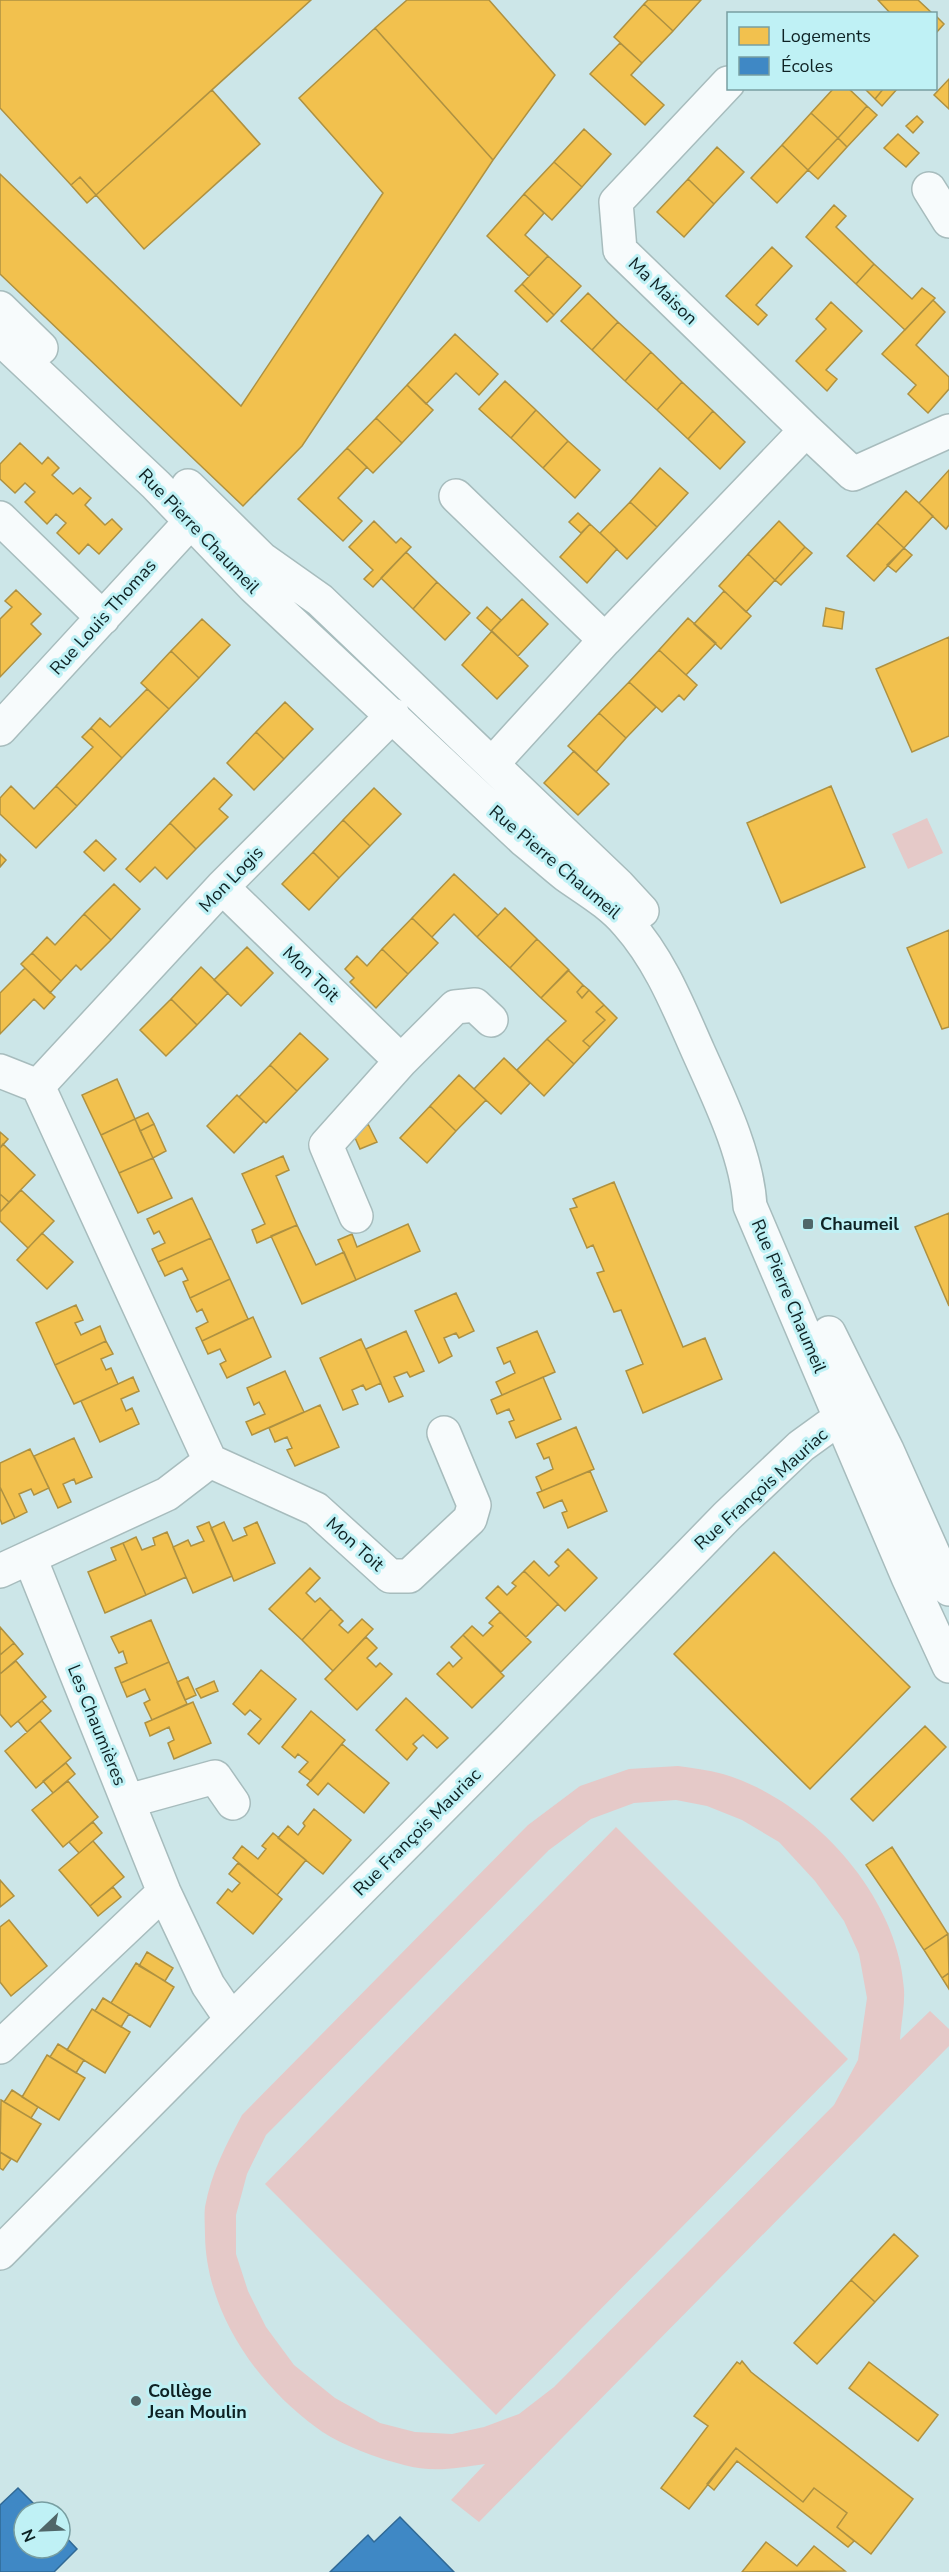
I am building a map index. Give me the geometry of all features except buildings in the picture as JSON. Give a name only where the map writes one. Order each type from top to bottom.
[{"type":"street","name":"Ma Maison","points":[[727,85],[616,202],[620,250],[853,474],[949,431]]},
{"type":"street","points":[[929,189],[949,221]]},
{"type":"street","name":"Rue Pierre Chaumeil","points":[[0,308],[199,512],[254,587],[524,840],[602,899],[627,923],[667,982],[722,1106],[748,1184],[750,1206],[854,1415],[949,1589]]},
{"type":"street","name":"Rue Pierre Chaumeil","points":[[0,338],[199,512],[320,600],[630,896],[674,955],[684,972],[738,1099],[776,1212],[843,1366],[854,1415],[949,1666]]},
{"type":"street","points":[[444,764],[492,764],[605,640],[806,430]]},
{"type":"street","points":[[456,496],[605,640]]},
{"type":"street","name":"Rue Louis Thomas","points":[[0,729],[199,512]]},
{"type":"street","points":[[0,518],[103,618]]},
{"type":"street","points":[[387,664],[393,715]]},
{"type":"street","name":"Mon Logis","points":[[38,1086],[222,887],[393,715]]},
{"type":"street","name":"Mon Toit","points":[[222,887],[401,1061]]},
{"type":"street","points":[[356,1216],[327,1145],[401,1061],[454,1007],[474,1005],[491,1020]]},
{"type":"street","points":[[0,1071],[38,1086],[210,1461],[167,1494],[0,1571]]},
{"type":"street","name":"Rue François Mauriac","points":[[0,2253],[509,1740],[727,1516],[801,1446],[830,1425],[854,1415]]},
{"type":"street","name":"Mon Toit","points":[[210,1461],[316,1509],[390,1576],[409,1576],[470,1519],[474,1505],[444,1433]]},
{"type":"street","name":"Les Chaumières","points":[[30,1558],[164,1892],[208,1985],[231,2019]]},
{"type":"street","points":[[128,1802],[215,1777],[233,1803]]},
{"type":"street","points":[[0,2047],[164,1892]]},
{"type":"shaded area","points":[[927,818],[943,853],[908,869],[892,834]]},
{"type":"shaded area","points":[[678,1766],[723,1774],[756,1787],[788,1805],[817,1829],[844,1856],[867,1887],[886,1919],[898,1954],[904,1989],[900,2040],[930,2011],[949,2029],[949,2046],[479,2522],[451,2500],[485,2464],[425,2469],[371,2455],[317,2428],[274,2390],[239,2344],[214,2291],[205,2235],[205,2207],[215,2171],[242,2115],[528,1825],[580,1786],[629,1769]],"holes":[[[676,1800],[707,1806],[742,1820],[779,1842],[815,1881],[844,1921],[859,1954],[867,1998],[858,2060],[834,2105],[554,2387],[519,2414],[484,2427],[452,2434],[415,2432],[380,2423],[335,2398],[294,2365],[266,2327],[248,2291],[236,2254],[236,2215],[247,2174],[266,2135],[549,1850],[591,1819],[634,1803]]]},
{"type":"shaded area","points":[[616,1827],[848,2059],[496,2415],[265,2184]]},
{"type":"place","name":"Chaumeil","points":[[808,1224]]},
{"type":"place","name":"Collège Jean Moulin","points":[[136,2401]]}]
